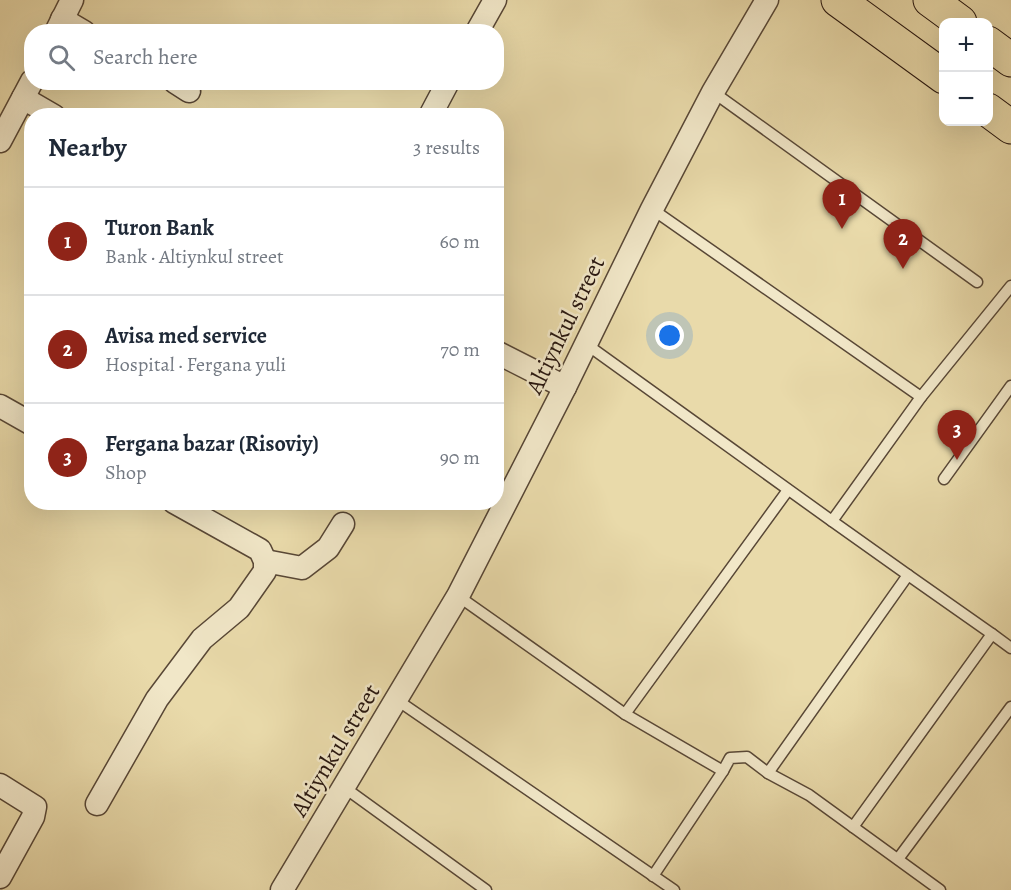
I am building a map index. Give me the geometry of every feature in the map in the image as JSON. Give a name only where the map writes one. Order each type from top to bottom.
[{"type":"main road","points":[[838,0],[939,73]]},
{"type":"main road","points":[[930,0],[955,18]]},
{"type":"main road","points":[[993,47],[1011,60]]},
{"type":"main road","points":[[993,114],[1011,127]]},
{"type":"street","points":[[482,24],[495,0]]},
{"type":"street","name":"Altiynkul street","points":[[504,506],[652,209],[713,92],[767,0]]},
{"type":"street","points":[[0,141],[26,90]]},
{"type":"street","points":[[28,90],[46,108]]},
{"type":"street","points":[[434,108],[444,90]]},
{"type":"street","points":[[504,356],[565,387]]},
{"type":"street","points":[[0,406],[24,420]]},
{"type":"street","points":[[97,804],[157,699],[202,639],[239,608],[265,571],[266,561],[260,550],[188,510]]},
{"type":"street","name":"Altiynkul street","points":[[282,890],[458,596],[502,510]]},
{"type":"street","points":[[266,561],[302,568],[328,548],[343,525]]},
{"type":"street","points":[[0,784],[35,807],[33,817],[0,877]]},
{"type":"lane","points":[[713,92],[977,282]]},
{"type":"lane","points":[[652,209],[921,397]]},
{"type":"lane","points":[[832,521],[921,397],[1011,286]]},
{"type":"lane","points":[[586,344],[1011,648]]},
{"type":"lane","points":[[944,478],[1011,386]]},
{"type":"lane","points":[[625,714],[788,490]]},
{"type":"lane","points":[[768,773],[908,574]]},
{"type":"lane","points":[[458,596],[625,714],[723,771]]},
{"type":"lane","points":[[853,827],[992,634]]},
{"type":"lane","points":[[396,700],[674,890]]},
{"type":"lane","points":[[898,859],[1011,707]]},
{"type":"lane","points":[[653,876],[730,758],[747,757],[768,773],[810,795],[940,890]]},
{"type":"lane","points":[[345,788],[481,888]]},
{"type":"place","name":"Turon Bank","points":[[842,229]]},
{"type":"place","name":"Avisa med service","points":[[903,269]]},
{"type":"place","name":"Fergana bazar (Risoviy)","points":[[957,460]]}]
